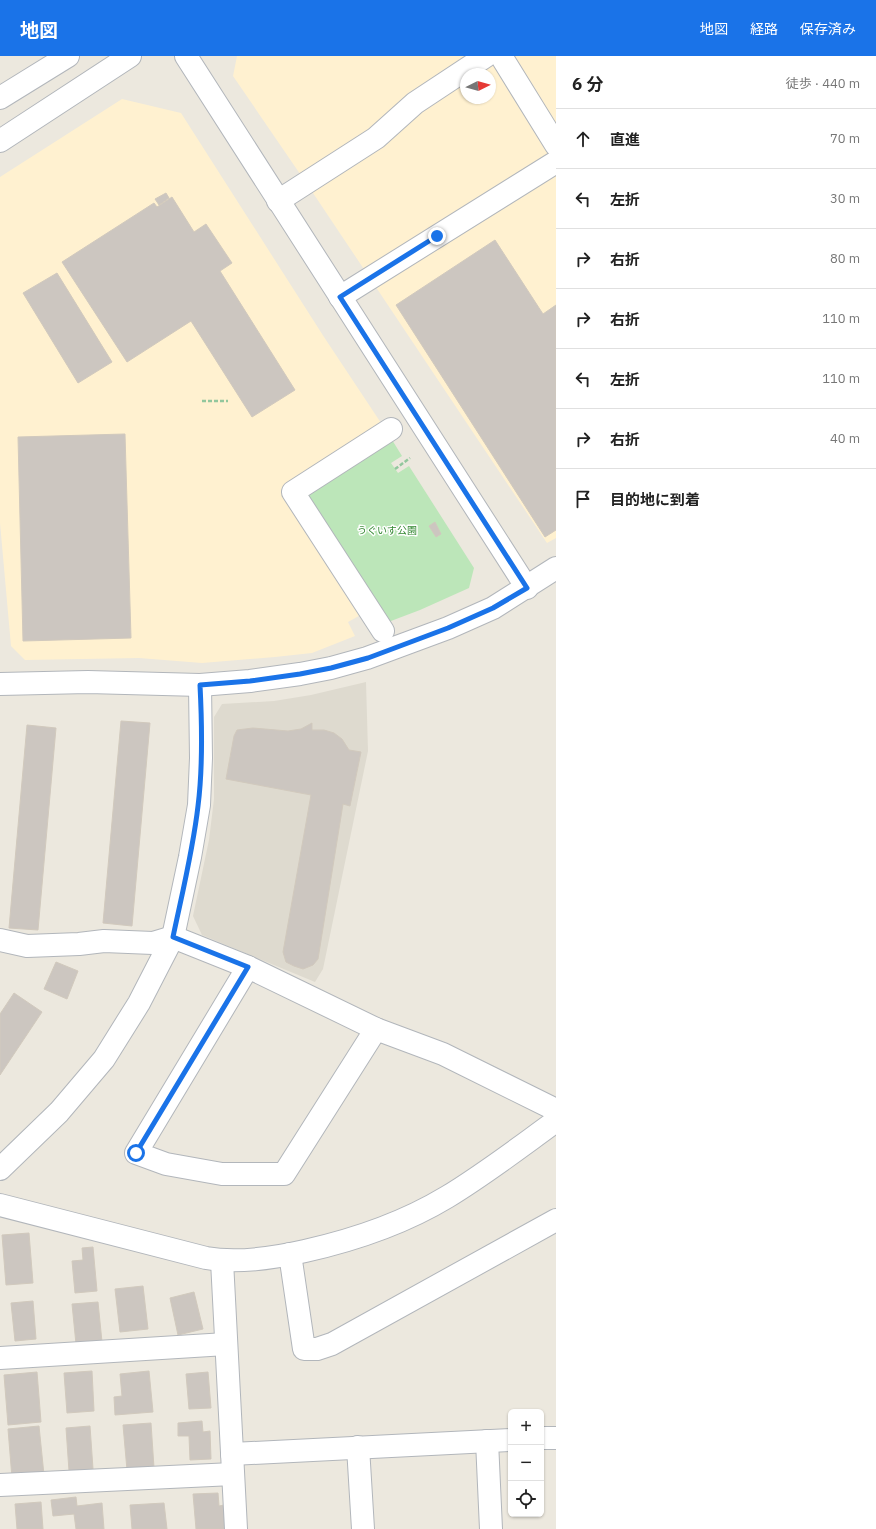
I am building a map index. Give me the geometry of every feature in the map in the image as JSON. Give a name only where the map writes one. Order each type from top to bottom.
[{"type":"street","points":[[0,98],[68,56]]},
{"type":"street","points":[[0,141],[130,56]]},
{"type":"street","points":[[186,56],[527,588]]},
{"type":"street","points":[[278,201],[376,138],[416,103],[486,56]]},
{"type":"street","points":[[501,56],[556,145]]},
{"type":"street","points":[[340,297],[556,162]]},
{"type":"street","points":[[383,630],[293,492],[391,429]]},
{"type":"street","points":[[0,684],[88,682],[200,685],[250,681],[331,668],[368,658],[448,628],[493,608],[527,588],[556,568]]},
{"type":"street","points":[[0,1169],[59,1112],[104,1059],[139,1003],[173,937],[190,857],[199,805],[201,750],[200,685]]},
{"type":"street","points":[[0,940],[27,946],[79,944],[104,941],[153,943],[173,937],[248,967],[376,1029],[443,1054],[556,1110]]},
{"type":"street","points":[[248,967],[136,1153],[166,1164],[222,1174],[284,1174],[376,1029]]},
{"type":"street","points":[[0,1205],[222,1261],[290,1254],[350,1239],[405,1219],[446,1198],[556,1121]]},
{"type":"street","points":[[290,1254],[304,1349],[317,1348],[332,1344],[556,1220]]},
{"type":"street","points":[[222,1261],[236,1529]]},
{"type":"street","points":[[0,1358],[226,1344]]},
{"type":"street","points":[[544,1438],[556,1438]]},
{"type":"street","points":[[0,1485],[232,1464],[358,1448],[508,1440]]},
{"type":"street","points":[[487,1441],[491,1529]]},
{"type":"street","points":[[358,1448],[363,1529]]},
{"type":"path","points":[[202,401],[228,401]]},
{"type":"path","points":[[394,469],[410,458]]},
{"type":"shaded area","points":[[237,56],[556,56],[556,538],[547,543],[233,76]]},
{"type":"shaded area","points":[[122,99],[181,113],[324,337],[385,429],[366,612],[348,622],[355,636],[312,653],[202,663],[139,658],[25,660],[11,646],[0,523],[0,177]]},
{"type":"shaded area","points":[[366,682],[368,751],[323,969],[315,982],[202,935],[193,916],[209,840],[214,799],[214,717],[222,704],[274,701],[311,695]]},
{"type":"green space","name":"うぐいす公園","points":[[389,435],[402,456],[391,463],[398,473],[409,466],[474,568],[469,588],[420,610],[383,624],[299,493]]},
{"type":"building","points":[[166,193],[169,198],[159,205],[155,199]]},
{"type":"building","points":[[172,197],[194,232],[206,224],[232,263],[220,271],[295,390],[252,417],[191,321],[127,362],[62,262],[154,203],[157,207]]},
{"type":"building","points":[[495,240],[543,314],[556,305],[556,530],[545,537],[396,305]]},
{"type":"building","points":[[57,273],[112,362],[78,383],[23,293]]},
{"type":"building","points":[[125,434],[131,638],[23,641],[18,437]]},
{"type":"building","points":[[435,522],[441,534],[436,537],[429,526]]},
{"type":"building","points":[[121,721],[150,723],[132,926],[103,923]]},
{"type":"building","points":[[312,723],[312,730],[324,730],[334,733],[342,739],[349,750],[361,752],[350,806],[343,804],[318,959],[313,965],[303,969],[286,962],[283,952],[311,795],[226,779],[234,736],[237,730],[253,728],[288,731],[301,729]]},
{"type":"building","points":[[27,725],[56,728],[38,930],[9,928]]},
{"type":"building","points":[[56,962],[78,971],[67,999],[44,989]]},
{"type":"building","points":[[14,993],[42,1012],[0,1075],[0,1014]]},
{"type":"building","points":[[29,1233],[33,1283],[6,1285],[2,1235]]},
{"type":"building","points":[[93,1247],[97,1291],[75,1293],[72,1261],[83,1260],[82,1248]]},
{"type":"building","points":[[143,1286],[148,1329],[120,1332],[115,1289]]},
{"type":"building","points":[[194,1292],[203,1329],[178,1335],[170,1298]]},
{"type":"building","points":[[33,1301],[36,1339],[15,1341],[11,1303]]},
{"type":"building","points":[[98,1302],[102,1342],[76,1344],[72,1304]]},
{"type":"building","points":[[92,1371],[94,1411],[67,1413],[64,1373]]},
{"type":"building","points":[[149,1371],[153,1412],[115,1415],[114,1397],[122,1396],[120,1374]]},
{"type":"building","points":[[37,1372],[41,1422],[8,1425],[4,1375]]},
{"type":"building","points":[[208,1372],[211,1408],[189,1409],[186,1374]]},
{"type":"building","points":[[202,1421],[203,1432],[210,1431],[211,1459],[190,1460],[189,1436],[178,1436],[178,1423]]},
{"type":"building","points":[[151,1423],[154,1468],[127,1470],[123,1425]]},
{"type":"building","points":[[39,1426],[44,1475],[12,1478],[8,1429]]},
{"type":"building","points":[[90,1426],[93,1469],[69,1471],[66,1428]]},
{"type":"building","points":[[218,1493],[219,1506],[224,1505],[226,1529],[196,1529],[193,1494]]},
{"type":"building","points":[[76,1497],[77,1506],[102,1503],[104,1529],[76,1529],[74,1514],[53,1516],[51,1500]]},
{"type":"building","points":[[41,1502],[43,1529],[17,1529],[15,1504]]},
{"type":"building","points":[[164,1503],[167,1529],[132,1529],[130,1505]]},
{"type":"route","points":[[136,1153],[248,967],[173,937],[190,857],[199,805],[201,758],[200,685],[250,681],[300,674],[331,668],[368,658],[410,644],[448,628],[493,608],[527,588],[340,297],[437,236]]}]
